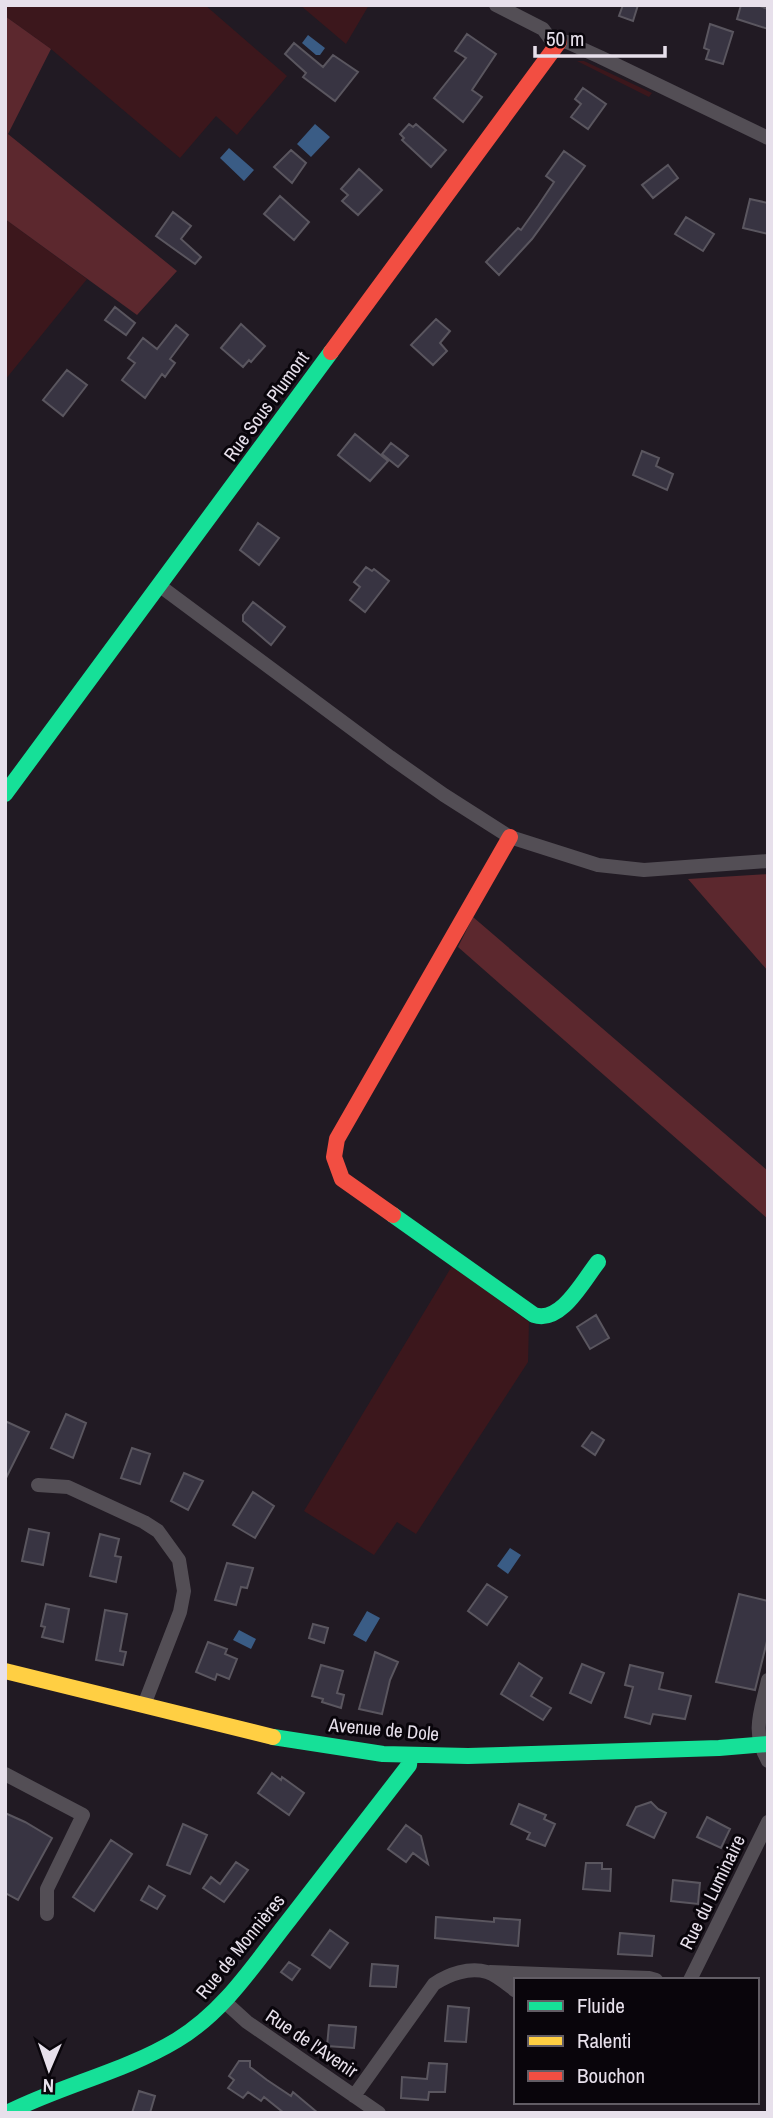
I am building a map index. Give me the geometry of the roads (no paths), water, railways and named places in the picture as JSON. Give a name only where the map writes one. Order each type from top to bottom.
[{"type":"street","points":[[496,5],[543,29],[551,40],[567,42],[768,138]]},
{"type":"street","name":"Rue Sous Plumont","points":[[5,794],[559,42]]},
{"type":"street","points":[[160,586],[390,757],[510,837],[598,865],[644,870],[768,861]]},
{"type":"street","points":[[510,837],[337,1139],[334,1157],[342,1179],[534,1315],[543,1318],[558,1313],[598,1262]]},
{"type":"street","points":[[38,1485],[68,1487],[144,1521],[158,1531],[179,1560],[184,1591],[180,1612],[144,1705]]},
{"type":"street","name":"Avenue de Dole","points":[[5,1671],[275,1737],[410,1756],[482,1756],[763,1744]]},
{"type":"street","points":[[768,1680],[757,1728],[768,1761]]},
{"type":"street","name":"Rue de Monnières","points":[[7,2113],[44,2095],[136,2061],[158,2050],[181,2038],[225,2002],[409,1765],[410,1756]]},
{"type":"street","points":[[5,1774],[83,1815],[47,1889],[47,1914]]},
{"type":"street","name":"Rue du Luminaire","points":[[691,1978],[768,1822]]},
{"type":"street","points":[[354,2096],[434,1984],[446,1976],[458,1972],[488,1972],[649,1978]]},
{"type":"street","points":[[488,1972],[514,1990]]},
{"type":"street","name":"Rue de l'Avenir","points":[[225,2002],[247,2022],[379,2113]]},
{"type":"water","points":[[308,35],[325,48],[320,55],[316,55],[302,43]]},
{"type":"water","points":[[315,124],[330,137],[311,157],[297,144]]},
{"type":"water","points":[[229,148],[254,170],[244,181],[220,158]]},
{"type":"water","points":[[510,1548],[521,1555],[508,1574],[497,1566]]},
{"type":"water","points":[[367,1611],[380,1618],[366,1642],[353,1635]]},
{"type":"water","points":[[239,1630],[256,1639],[251,1649],[233,1640]]}]
